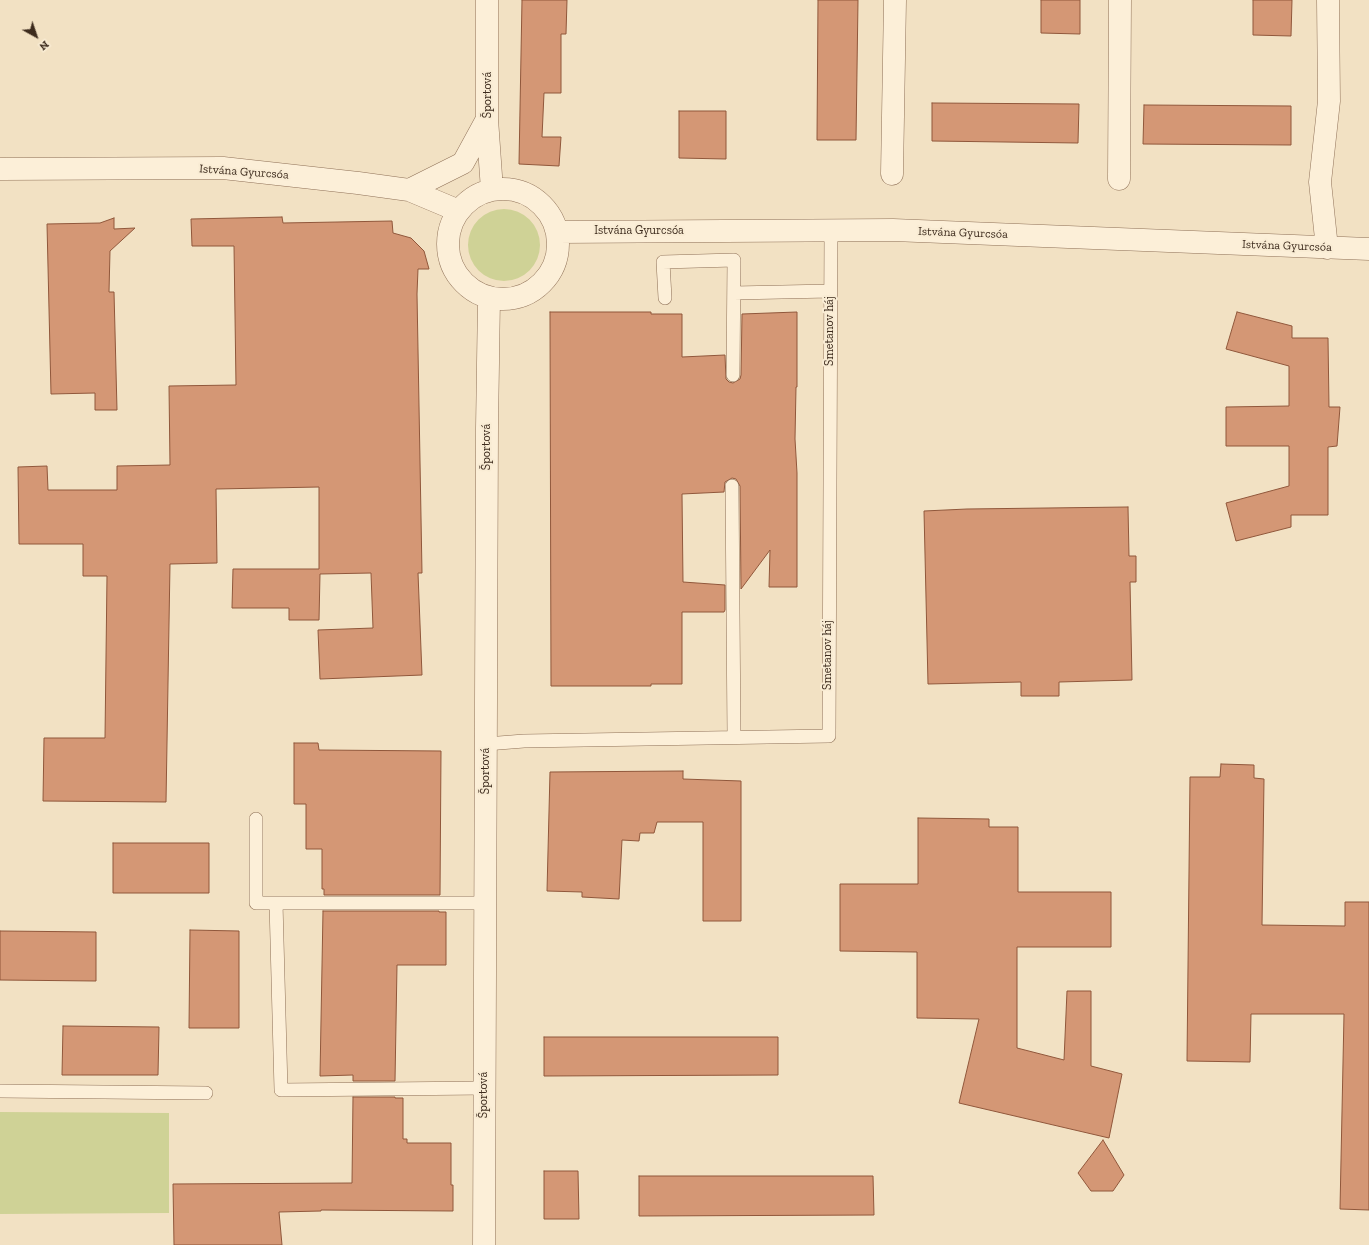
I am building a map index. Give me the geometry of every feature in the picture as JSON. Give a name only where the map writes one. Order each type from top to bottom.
[{"type":"street","name":"Športová","points":[[487,0],[487,119],[492,190]]},
{"type":"street","points":[[892,174],[895,0]]},
{"type":"street","points":[[1119,179],[1120,0]]},
{"type":"street","points":[[1327,248],[1320,182],[1329,101],[1328,0]]},
{"type":"street","points":[[409,190],[463,163],[487,119]]},
{"type":"street","name":"Istvána Gyurcsóa","points":[[0,170],[223,168],[409,190],[459,211]]},
{"type":"street","points":[[506,189],[520,191],[533,197],[544,206],[552,218],[557,232],[559,246],[556,260],[550,273],[542,284],[517,298],[489,298],[473,290],[459,278],[451,262],[448,245],[451,227],[459,211],[468,201],[479,194],[492,190],[506,189]]},
{"type":"street","name":"Istvána Gyurcsóa","points":[[557,232],[893,230],[1369,250]]},
{"type":"street","name":"Športová","points":[[484,1245],[489,298]]},
{"type":"lane","name":"Smetanov háj","points":[[486,744],[524,741],[829,736],[831,230]]},
{"type":"lane","points":[[665,298],[663,262],[734,260],[733,375]]},
{"type":"lane","points":[[734,293],[830,291]]},
{"type":"lane","points":[[732,486],[734,737]]},
{"type":"lane","points":[[256,818],[256,903],[485,903]]},
{"type":"lane","points":[[276,903],[281,1090],[484,1088]]},
{"type":"lane","points":[[0,1091],[206,1093]]},
{"type":"green space","points":[[504,209],[524,215],[534,225],[540,245],[534,265],[524,275],[504,281],[484,275],[474,265],[468,245],[474,225],[484,215]]},
{"type":"green space","points":[[0,1112],[169,1113],[169,1213],[0,1214]]},
{"type":"building","points":[[522,0],[567,0],[566,34],[561,34],[561,93],[544,93],[542,137],[561,137],[559,166],[519,164]]},
{"type":"building","points":[[818,0],[858,0],[856,140],[817,140]]},
{"type":"building","points":[[1041,0],[1080,0],[1080,34],[1041,33]]},
{"type":"building","points":[[1253,0],[1292,0],[1291,36],[1253,35]]},
{"type":"building","points":[[932,103],[1079,104],[1078,143],[932,141]]},
{"type":"building","points":[[1144,105],[1291,106],[1291,145],[1143,144]]},
{"type":"building","points":[[679,111],[726,111],[726,159],[679,158]]},
{"type":"building","points":[[282,217],[283,223],[392,221],[393,233],[411,238],[424,251],[429,269],[418,269],[417,294],[422,573],[418,573],[422,675],[320,679],[318,630],[373,628],[371,573],[320,574],[319,620],[289,620],[289,608],[232,608],[233,569],[319,569],[319,487],[216,489],[217,563],[170,564],[166,802],[43,801],[44,738],[105,738],[107,576],[83,576],[83,544],[19,544],[18,467],[47,466],[48,490],[117,490],[117,466],[170,465],[169,386],[236,385],[234,246],[192,246],[191,219]]},
{"type":"building","points":[[114,218],[114,229],[135,228],[110,251],[109,292],[114,292],[117,410],[95,410],[95,393],[51,394],[47,224],[100,223]]},
{"type":"building","points":[[550,312],[651,312],[651,314],[682,314],[682,357],[725,355],[726,379],[733,383],[740,379],[741,375],[742,314],[797,312],[795,439],[797,473],[797,587],[769,587],[770,550],[741,589],[740,486],[736,479],[732,478],[725,482],[724,492],[682,494],[683,582],[725,585],[725,610],[724,612],[682,612],[682,684],[651,684],[651,686],[551,686]]},
{"type":"building","points":[[1237,312],[1292,326],[1292,338],[1328,338],[1329,407],[1340,407],[1337,446],[1328,447],[1328,515],[1291,515],[1291,527],[1236,541],[1226,503],[1289,486],[1289,446],[1226,446],[1226,407],[1289,406],[1289,366],[1226,349]]},
{"type":"building","points":[[1128,507],[1129,556],[1136,556],[1136,582],[1130,582],[1132,680],[1059,682],[1059,696],[1021,696],[1021,682],[928,684],[924,511]]},
{"type":"building","points":[[294,743],[318,743],[319,750],[441,751],[440,895],[324,895],[324,889],[322,889],[322,849],[306,849],[306,804],[294,804]]},
{"type":"building","points":[[1221,764],[1254,765],[1254,778],[1264,779],[1262,925],[1345,926],[1345,902],[1369,902],[1369,1210],[1340,1209],[1344,1014],[1251,1014],[1250,1062],[1187,1061],[1190,777],[1220,777]]},
{"type":"building","points":[[683,771],[683,779],[741,781],[741,921],[703,921],[703,822],[657,822],[654,833],[640,833],[639,841],[622,840],[619,899],[582,897],[582,892],[547,891],[550,772]]},
{"type":"building","points":[[918,818],[989,819],[989,827],[1018,827],[1018,892],[1111,892],[1111,947],[1017,947],[1017,1048],[1064,1060],[1067,991],[1091,991],[1091,1066],[1122,1074],[1109,1138],[959,1103],[979,1019],[917,1018],[917,952],[840,951],[840,884],[918,884]]},
{"type":"building","points":[[113,843],[209,843],[209,893],[113,893]]},
{"type":"building","points":[[323,911],[446,912],[446,965],[397,965],[395,1081],[353,1081],[353,1075],[320,1076]]},
{"type":"building","points":[[190,930],[239,931],[239,1028],[189,1028]]},
{"type":"building","points":[[0,931],[96,932],[96,981],[0,980]]},
{"type":"building","points":[[63,1026],[159,1027],[158,1075],[62,1075]]},
{"type":"building","points":[[544,1037],[778,1037],[778,1075],[544,1076]]},
{"type":"building","points":[[353,1097],[403,1098],[403,1139],[407,1139],[407,1143],[451,1143],[451,1185],[453,1185],[453,1211],[321,1210],[279,1212],[282,1245],[174,1245],[173,1184],[352,1183]]},
{"type":"building","points":[[1103,1140],[1124,1175],[1113,1191],[1091,1191],[1078,1173]]},
{"type":"building","points":[[544,1171],[578,1171],[579,1219],[544,1219]]},
{"type":"building","points":[[639,1176],[873,1176],[874,1215],[639,1216]]}]
